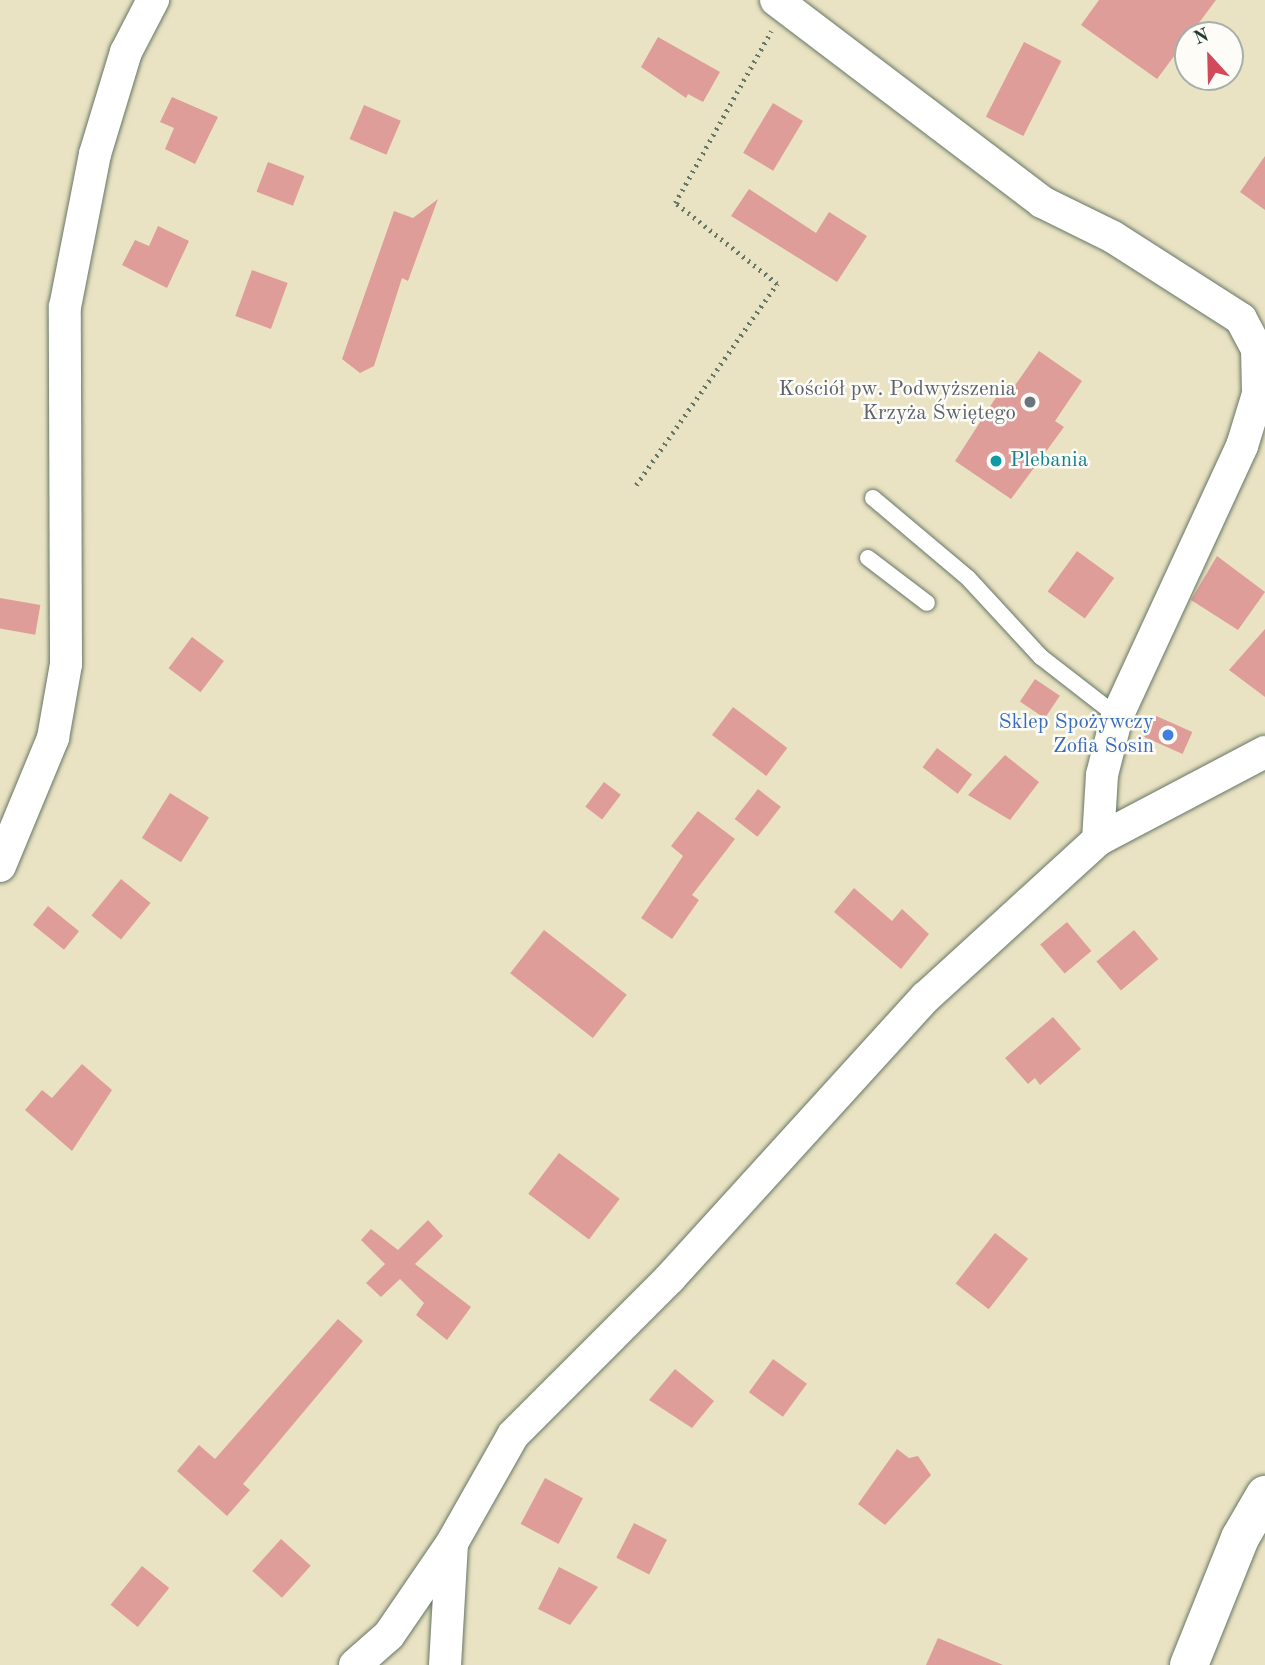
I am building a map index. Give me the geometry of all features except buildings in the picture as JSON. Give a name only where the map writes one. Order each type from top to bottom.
[{"type":"street","points":[[0,866],[53,738],[66,664],[65,307],[95,155],[125,52],[153,0]]},
{"type":"street","points":[[780,3],[1042,202],[1113,237],[1241,319],[1257,349],[1258,394],[1242,446],[1117,716],[1102,775],[1098,840]]},
{"type":"street","points":[[355,1665],[389,1634],[452,1543],[513,1435],[670,1278],[926,998],[1098,840],[1265,752]]},
{"type":"street","points":[[1189,1665],[1240,1538],[1265,1495]]},
{"type":"street","points":[[445,1665],[452,1543]]},
{"type":"lane","points":[[873,498],[968,578],[1041,657],[1117,716]]},
{"type":"lane","points":[[868,558],[927,603]]},
{"type":"path","points":[[636,485],[777,284],[675,203],[780,3]]},
{"type":"place","name":"Kościół pw. Podwyższenia Krzyża Świętego","points":[[1030,402]]},
{"type":"place","name":"Plebania","points":[[996,461]]},
{"type":"place","name":"Sklep Spożywczy Zofia Sosin","points":[[1168,735]]}]
